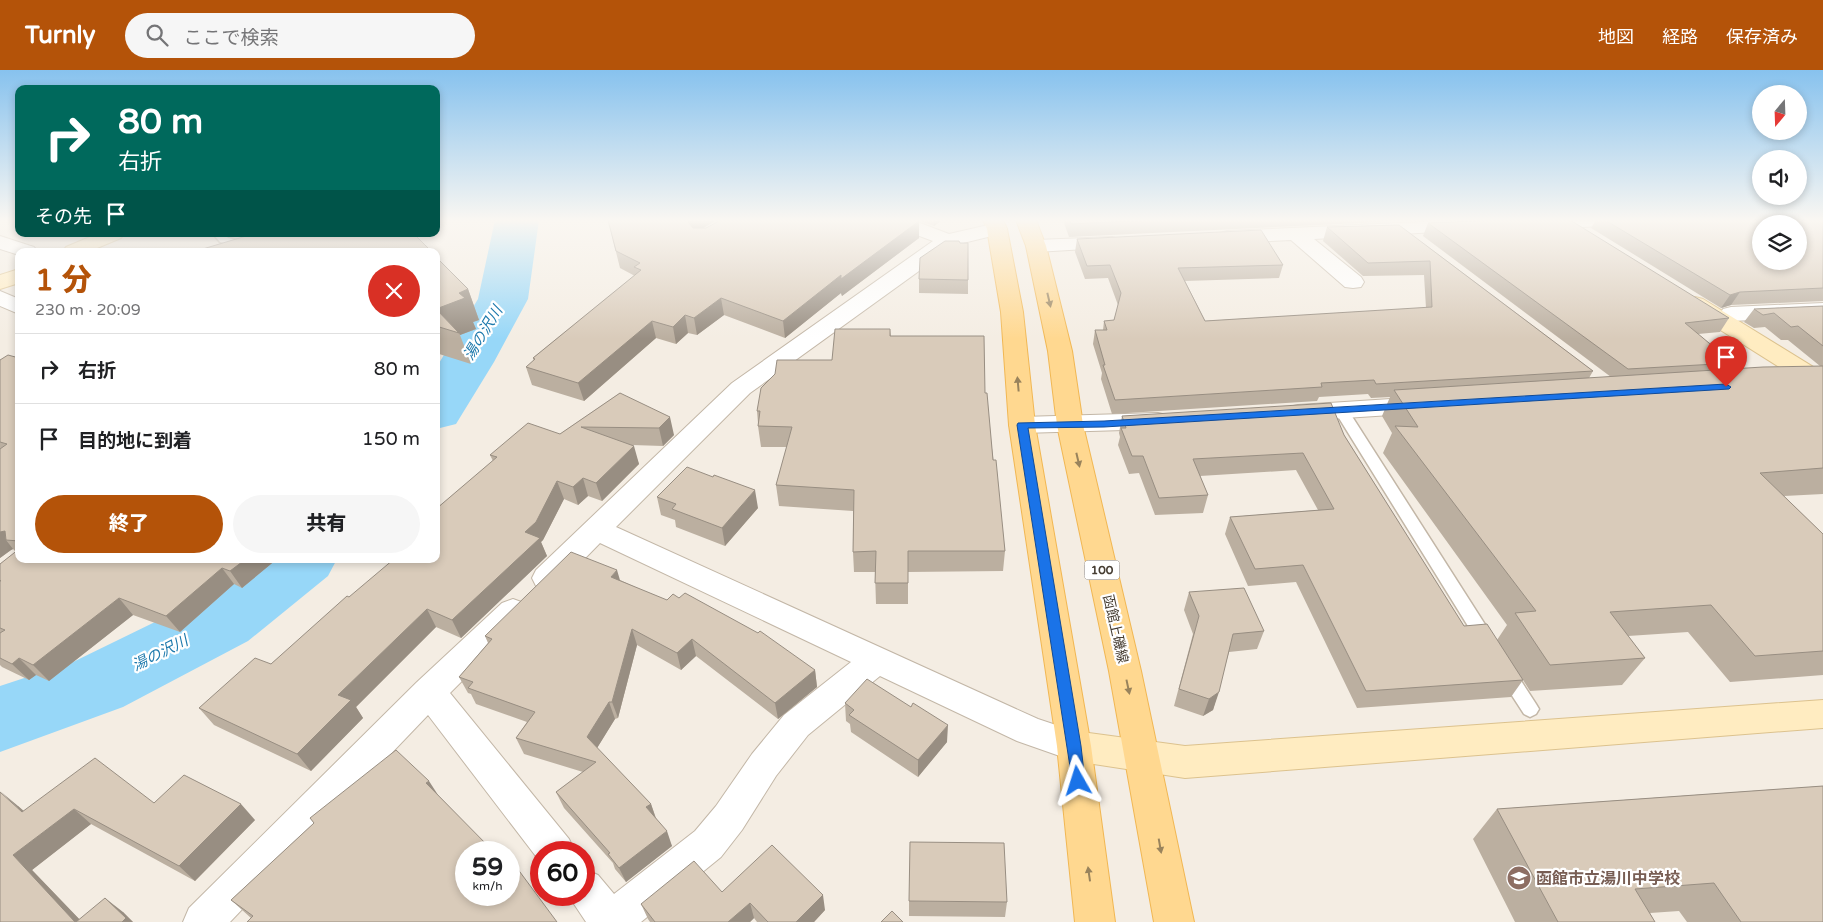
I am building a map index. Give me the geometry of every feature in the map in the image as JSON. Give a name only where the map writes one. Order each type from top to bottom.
[{"type":"main road","points":[[1002,260],[1012,312],[1022,425],[1074,746],[1095,922]]},
{"type":"main road","name":"函館上磯線","points":[[1038,260],[1060,351],[1070,425],[1143,757],[1174,922]]},
{"type":"street","points":[[203,922],[429,692],[741,388],[920,260]]},
{"type":"street","points":[[1327,260],[1353,282]]},
{"type":"street","points":[[0,283],[15,277]]},
{"type":"street","points":[[1678,294],[1821,382]]},
{"type":"street","points":[[0,298],[15,304]]},
{"type":"street","points":[[1731,314],[1823,310]]},
{"type":"street","points":[[1779,383],[1821,382]]},
{"type":"street","points":[[1272,414],[1449,404]]},
{"type":"street","points":[[1022,425],[1070,425],[1183,419]]},
{"type":"street","points":[[597,530],[1028,731],[1074,746],[1143,757],[1185,762],[1823,714]]},
{"type":"street","points":[[595,902],[610,922],[708,844],[729,818],[764,764],[796,725],[877,660]]},
{"type":"street","points":[[429,692],[547,841]]},
{"type":"lane","points":[[1341,410],[1530,709]]},
{"type":"building","points":[[634,260],[867,260],[841,279],[841,275],[783,321],[721,298],[694,318],[685,315],[673,327],[652,321],[578,383],[526,367],[535,359],[533,358],[641,270],[634,267],[640,263]]},
{"type":"building","points":[[920,260],[968,260],[968,280],[919,279]]},
{"type":"building","points":[[1085,260],[1280,260],[1283,265],[1178,268],[1205,321],[1432,307],[1430,261],[1368,263],[1364,260],[1445,260],[1593,371],[1376,384],[1374,380],[1321,383],[1322,387],[1115,400],[1103,365],[1105,365],[1095,330],[1107,330],[1104,321],[1114,320],[1121,293],[1110,265],[1087,266]]},
{"type":"building","points":[[1478,260],[1635,260],[1729,318],[1685,323],[1733,363],[1628,369]]},
{"type":"building","points":[[1671,260],[1752,260],[1752,270],[1807,270],[1807,260],[1823,260],[1823,288],[1740,292],[1730,295]]},
{"type":"building","points":[[440,261],[468,289],[459,293],[465,298],[440,307]]},
{"type":"building","points":[[1823,306],[1823,346],[1798,326],[1791,327],[1774,313],[1763,315],[1754,309]]},
{"type":"building","points":[[440,313],[459,333],[440,327]]},
{"type":"building","points":[[835,329],[890,329],[890,336],[984,336],[985,393],[987,393],[993,460],[996,460],[1005,551],[908,551],[908,583],[875,583],[876,551],[853,552],[854,490],[776,485],[792,427],[758,426],[760,411],[757,411],[761,388],[775,374],[777,360],[832,360]]},
{"type":"building","points":[[8,355],[15,357],[15,541],[6,540],[5,531],[0,532],[0,449],[7,444],[0,442],[0,360]]},
{"type":"building","points":[[1823,366],[1823,468],[1760,473],[1823,534],[1823,651],[1755,656],[1711,605],[1610,612],[1645,658],[1550,665],[1515,613],[1536,611],[1395,426],[1418,427],[1394,390],[1763,367]]},
{"type":"building","points":[[620,393],[670,417],[659,428],[581,427],[634,446],[596,483],[583,478],[573,487],[557,481],[536,522],[525,532],[540,538],[452,620],[427,609],[338,695],[351,700],[297,754],[199,708],[255,658],[271,664],[347,596],[349,597],[389,563],[440,563],[440,506],[497,457],[490,455],[528,423],[560,434]]},
{"type":"building","points":[[1331,403],[1344,435],[1464,626],[1487,624],[1523,680],[1366,691],[1303,565],[1255,569],[1230,517],[1334,509],[1303,453],[1193,459],[1208,495],[1159,498],[1143,456],[1132,456],[1121,428],[1126,428],[1122,416]]},
{"type":"building","points":[[687,467],[755,490],[722,528],[672,509],[676,504],[657,497]]},
{"type":"building","points":[[15,552],[15,563],[241,563],[230,571],[222,568],[166,616],[119,598],[33,665],[19,658],[12,664],[0,658],[0,633],[5,630],[0,628],[0,564]]},
{"type":"building","points":[[571,552],[617,570],[611,577],[667,600],[673,594],[679,598],[685,593],[758,633],[760,631],[815,670],[775,703],[692,639],[677,653],[632,629],[612,702],[609,702],[587,737],[651,804],[646,807],[667,831],[619,868],[608,854],[610,853],[556,792],[596,762],[516,738],[535,712],[468,688],[473,682],[459,677],[492,639],[485,636]]},
{"type":"building","points":[[1244,588],[1264,631],[1233,634],[1219,692],[1209,699],[1179,689],[1199,616],[1189,592]]},
{"type":"building","points":[[867,679],[911,707],[913,703],[948,725],[918,760],[849,715],[854,710],[845,703]]},
{"type":"building","points":[[396,750],[429,781],[426,783],[483,841],[455,841],[455,906],[520,906],[520,872],[530,886],[530,906],[545,906],[557,922],[247,922],[253,916],[231,900],[314,823],[310,818]]},
{"type":"building","points":[[95,758],[154,803],[184,775],[241,804],[179,866],[74,809],[13,855],[75,922],[0,922],[0,792],[22,812]]},
{"type":"building","points":[[1823,786],[1823,922],[1741,922],[1714,883],[1635,889],[1655,922],[1558,922],[1497,809]]},
{"type":"building","points":[[910,842],[1004,843],[1007,902],[909,901]]},
{"type":"building","points":[[772,845],[823,895],[796,922],[768,922],[750,903],[728,922],[655,922],[641,904],[694,861],[722,892]]},
{"type":"building","points":[[105,898],[126,918],[122,922],[76,922]]},
{"type":"building","points":[[892,911],[903,922],[881,922]]},
{"type":"waterway","name":"湯の沢川","points":[[440,405],[503,299],[510,260]]},
{"type":"waterway","name":"湯の沢川","points":[[0,719],[97,685],[223,621],[299,563]]},
{"type":"place","name":"函館市立湯川中学校","points":[[1519,878]]},
{"type":"route","points":[[1078,781],[1022,425],[1104,424],[1726,387]]}]
